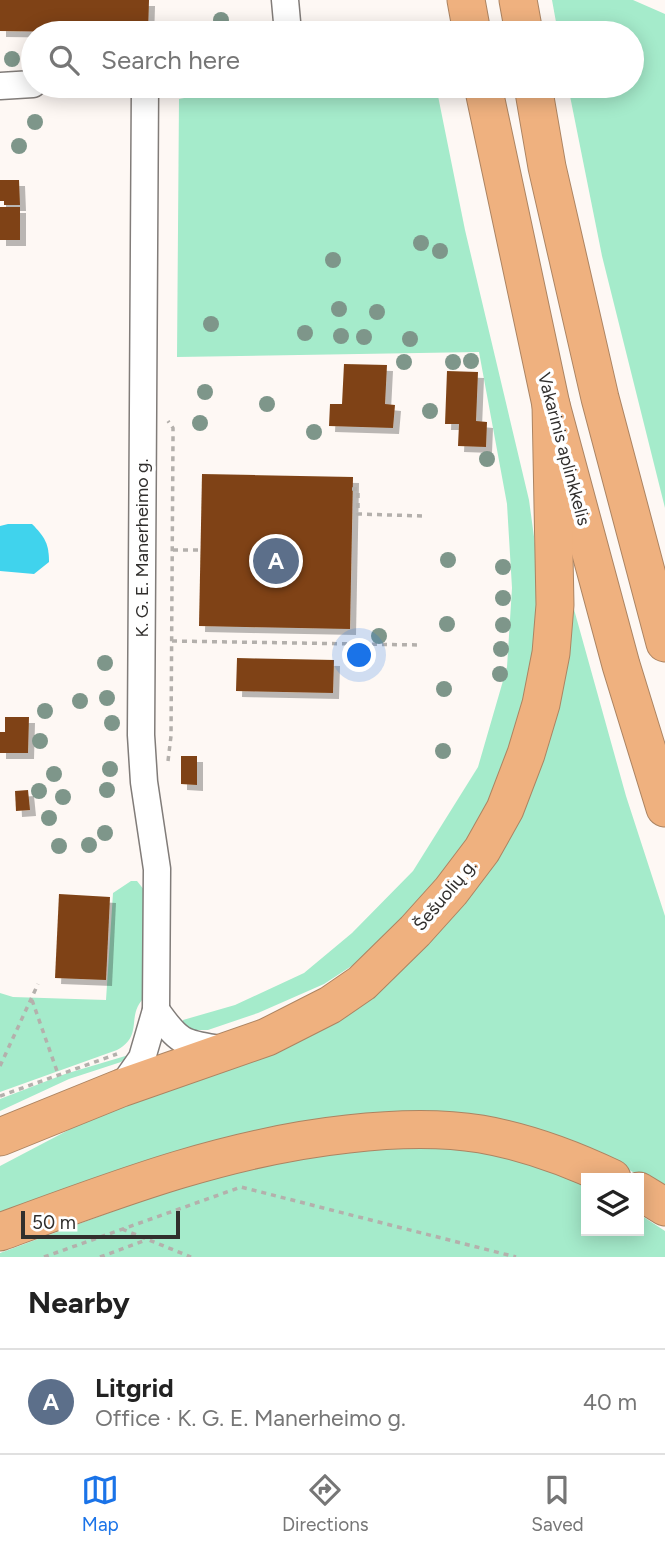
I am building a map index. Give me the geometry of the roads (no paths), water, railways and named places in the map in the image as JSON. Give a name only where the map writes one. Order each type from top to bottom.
[{"type":"highway","points":[[466,0],[470,21]]},
{"type":"highway","points":[[518,0],[522,21]]},
{"type":"highway","name":"Vakarinis aplinkkelis","points":[[486,98],[551,405],[621,665],[665,808]]},
{"type":"highway","points":[[535,98],[547,167],[600,398],[665,643]]},
{"type":"highway","name":"Šešuolių g.","points":[[0,1137],[121,1088],[267,1037],[330,1005],[362,983],[415,931],[451,891],[482,850],[505,809],[530,742],[551,653],[555,605],[551,405]]},
{"type":"highway","points":[[0,1232],[117,1188],[195,1163],[281,1142],[365,1132],[432,1130],[478,1134],[549,1152],[600,1173]]},
{"type":"highway","points":[[644,1194],[665,1207]]},
{"type":"street","points":[[285,0],[287,21]]},
{"type":"street","points":[[0,86],[21,85]]},
{"type":"street","name":"K. G. E. Manerheimo g.","points":[[121,1088],[142,1058],[156,1010],[157,869],[144,782],[141,735],[145,98]]},
{"type":"street","points":[[156,1010],[172,1033],[187,1043],[230,1051]]},
{"type":"water","points":[[32,524],[45,541],[49,562],[34,574],[0,571],[0,526]]},
{"type":"place","name":"Litgrid","points":[[276,561]]}]
